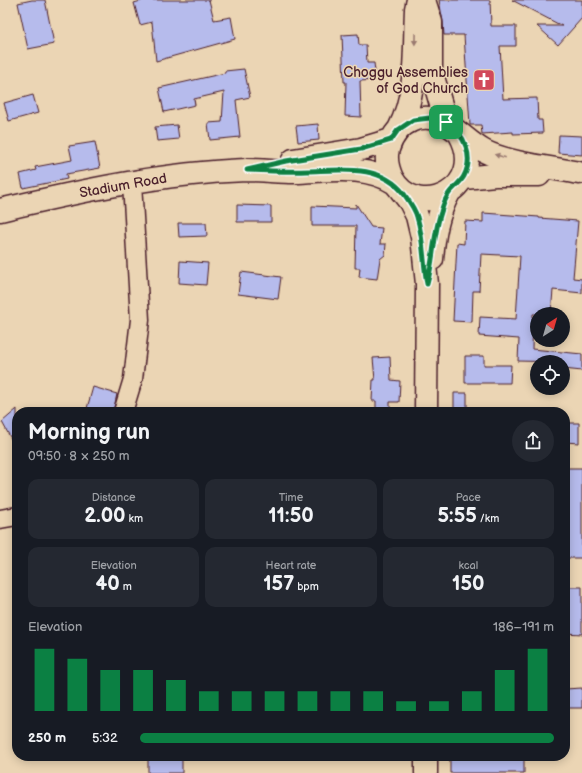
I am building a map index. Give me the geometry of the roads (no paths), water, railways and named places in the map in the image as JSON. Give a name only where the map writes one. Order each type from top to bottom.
[{"type":"main road","points":[[418,0],[416,9],[415,68],[412,86],[406,115],[387,154],[388,170],[397,186],[410,202],[417,216],[422,237],[427,284],[426,407]]},
{"type":"main road","points":[[424,0],[431,22],[431,70],[453,128],[465,144],[468,155],[468,167],[464,178],[443,203],[436,228],[431,268],[427,284]]},
{"type":"main road","points":[[395,135],[413,120],[430,118],[453,128],[485,152],[516,161],[581,173]]},
{"type":"main road","name":"Stadium Road","points":[[247,170],[286,161],[361,149],[395,135]]},
{"type":"main road","name":"Stadium Road","points":[[0,210],[168,177],[247,170],[287,172],[354,170],[382,175],[397,186]]},
{"type":"main road","points":[[464,178],[581,173]]},
{"type":"main road","points":[[397,186],[410,196],[423,199],[436,198],[449,194]]},
{"type":"main road","points":[[426,761],[426,773]]},
{"type":"street","points":[[124,407],[133,378],[140,320],[132,183]]},
{"type":"street","points":[[0,519],[12,517]]},
{"type":"place","name":"Choggu Assemblies of God Church","points":[[484,80]]}]
